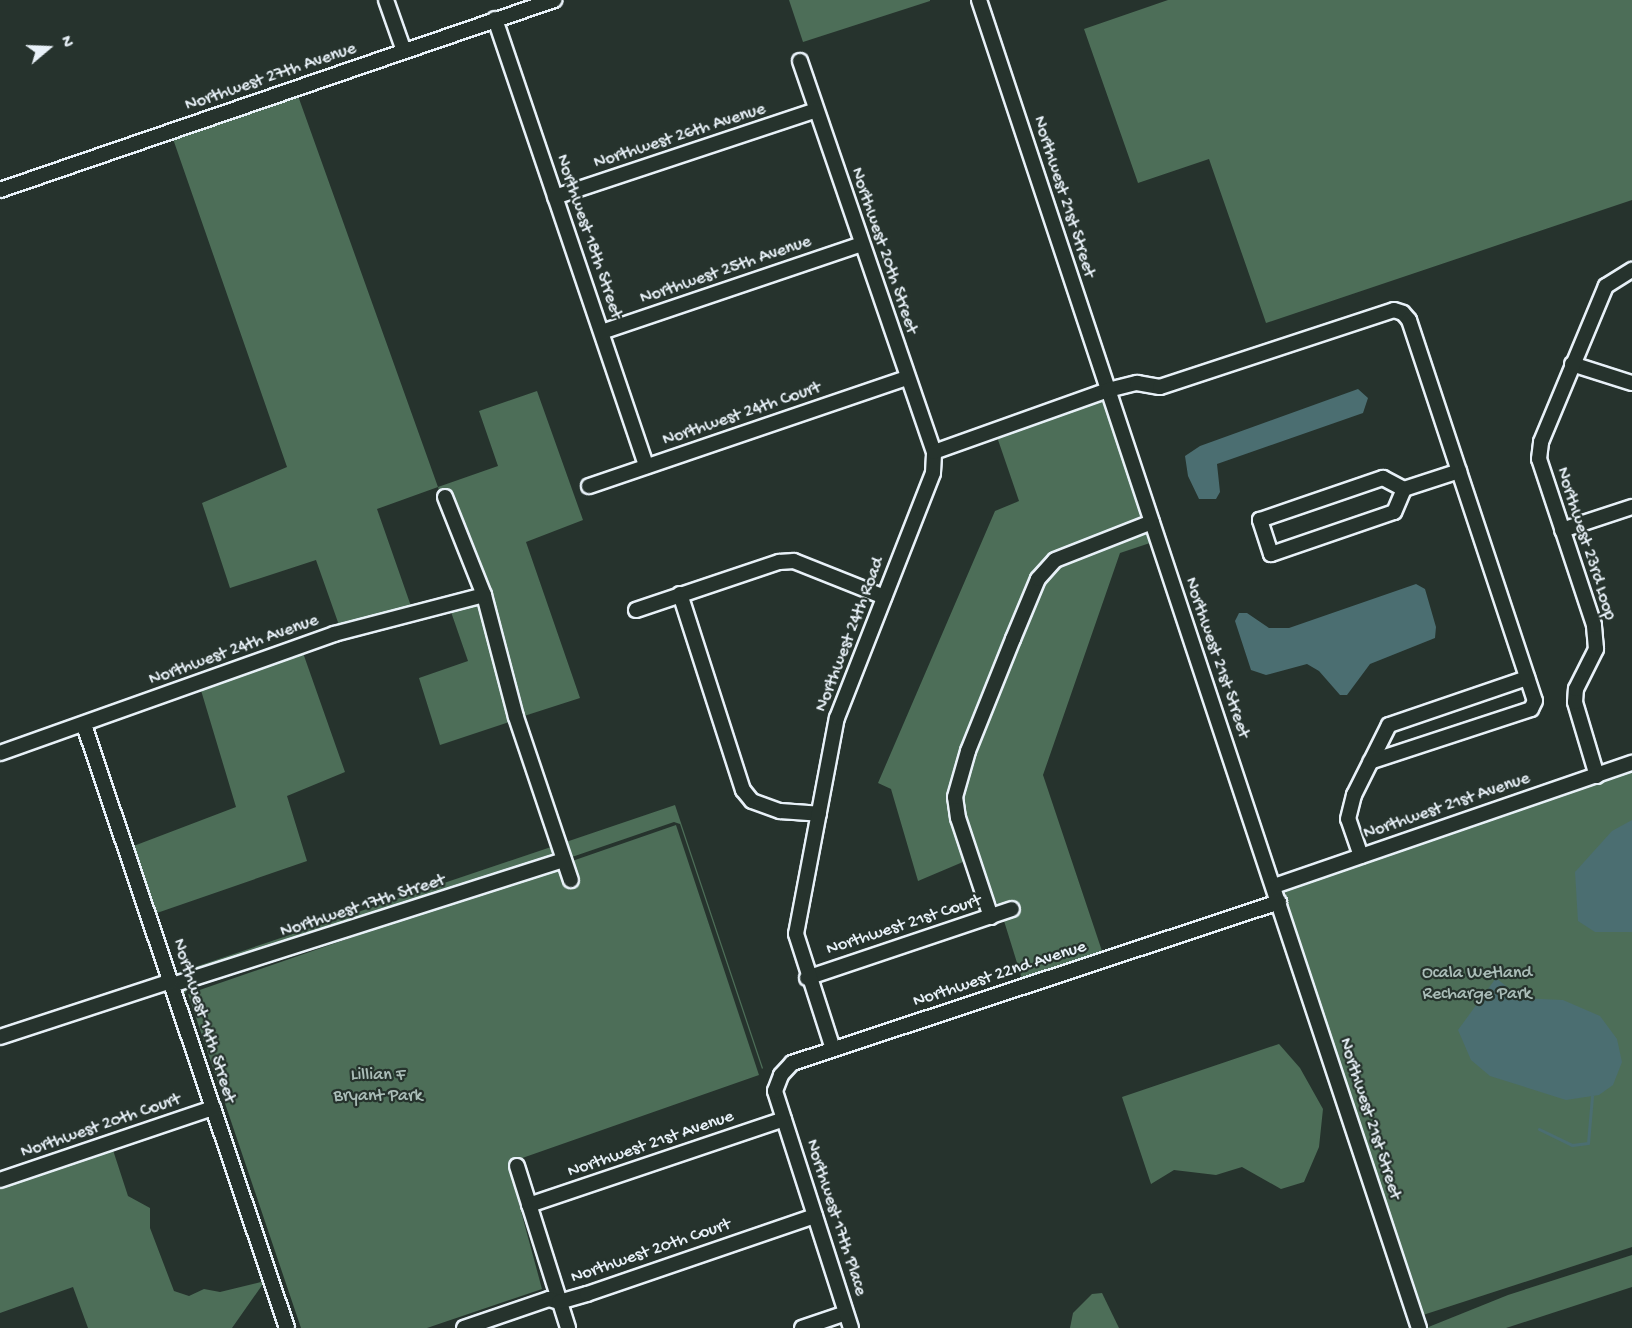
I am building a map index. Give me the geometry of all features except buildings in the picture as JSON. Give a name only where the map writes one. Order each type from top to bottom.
[{"type":"street","points":[[386,0],[404,51]]},
{"type":"street","name":"Northwest 27th Avenue","points":[[0,190],[554,0]]},
{"type":"street","name":"Northwest 21st Street","points":[[979,0],[1419,1328]]},
{"type":"street","name":"Northwest 18th Street","points":[[495,20],[646,466]]},
{"type":"street","name":"Northwest 20th Street","points":[[800,61],[906,378],[934,452]]},
{"type":"street","name":"Northwest 26th Avenue","points":[[555,197],[816,110]]},
{"type":"street","name":"Northwest 25th Avenue","points":[[602,332],[862,244]]},
{"type":"street","name":"Northwest 23rd Loop","points":[[1597,776],[1575,702],[1576,689],[1596,649],[1594,625],[1539,459],[1541,442],[1606,286],[1632,270]]},
{"type":"street","points":[[934,452],[1108,390],[1137,383],[1160,387],[1394,310],[1409,320],[1535,701],[1531,709],[1370,762]]},
{"type":"street","points":[[1572,364],[1632,383]]},
{"type":"street","name":"Northwest 24th Court","points":[[589,486],[906,378]]},
{"type":"street","name":"Northwest 24th Road","points":[[833,1049],[807,978],[796,934],[837,718],[933,473],[934,452]]},
{"type":"street","points":[[1404,489],[1394,512],[1271,554],[1260,520],[1383,478],[1404,489],[1459,471]]},
{"type":"street","points":[[445,497],[484,595],[516,717],[571,880]]},
{"type":"street","points":[[1562,530],[1632,507]]},
{"type":"street","points":[[991,917],[958,818],[957,782],[1017,629],[1038,579],[1055,560],[1152,522]]},
{"type":"street","points":[[636,610],[779,562],[794,561],[884,597]]},
{"type":"street","points":[[680,594],[743,790],[752,801],[780,811],[819,814]]},
{"type":"street","name":"Northwest 24th Avenue","points":[[0,753],[84,725],[334,634],[484,595]]},
{"type":"street","points":[[1361,856],[1348,819],[1370,762],[1389,725],[1527,678]]},
{"type":"street","name":"Northwest 14th Street","points":[[84,725],[286,1328]]},
{"type":"street","name":"Northwest 21st Avenue","points":[[1274,886],[1632,763]]},
{"type":"street","name":"Northwest 17th Street","points":[[0,1037],[564,860]]},
{"type":"street","name":"Northwest 22nd Avenue","points":[[784,1119],[775,1091],[781,1075],[792,1063],[1279,902]]},
{"type":"street","name":"Northwest 21st Court","points":[[807,978],[1012,909]]},
{"type":"street","name":"Northwest 20th Court","points":[[0,1180],[213,1108]]},
{"type":"street","name":"Northwest 21st Avenue","points":[[529,1205],[784,1119]]},
{"type":"street","name":"Northwest 17th Place","points":[[784,1119],[851,1328]]},
{"type":"street","points":[[517,1166],[568,1328]]},
{"type":"street","name":"Northwest 20th Court","points":[[464,1328],[549,1299],[559,1302],[815,1216]]},
{"type":"street","points":[[802,1328],[846,1313]]},
{"type":"green space","points":[[789,0],[930,0],[930,1],[803,42]]},
{"type":"green space","points":[[1168,0],[1632,0],[1632,200],[1266,323],[1209,159],[1138,183],[1084,29]]},
{"type":"green space","points":[[297,93],[438,487],[377,509],[412,609],[340,628],[316,560],[230,588],[202,503],[287,467],[172,136]]},
{"type":"green space","points":[[537,391],[583,520],[526,542],[580,698],[521,717],[488,590],[449,491],[440,494],[438,487],[498,466],[479,411]]},
{"type":"green space","points":[[1104,396],[1153,542],[1120,553],[1043,775],[1103,954],[1023,982],[1000,908],[970,859],[918,881],[891,789],[878,783],[995,511],[1019,501],[996,434]]},
{"type":"green space","points":[[481,601],[512,721],[440,745],[419,678],[468,661],[450,609]]},
{"type":"green space","points":[[302,650],[345,772],[287,796],[307,861],[154,914],[131,847],[236,807],[200,687]]},
{"type":"green space","name":"Ocala Wetland Recharge Park","points":[[1632,769],[1632,1247],[1423,1315],[1311,982],[1284,889]]},
{"type":"green space","points":[[675,805],[762,1069],[680,824],[674,822],[569,858],[563,843]]},
{"type":"green space","name":"Lillian F Bryant Park","points":[[676,825],[759,1075],[508,1163],[542,1289],[427,1328],[301,1328],[188,994]]},
{"type":"green space","points":[[554,846],[558,857],[176,980],[174,974]]},
{"type":"green space","points":[[271,960],[187,990],[184,995],[296,1328],[292,1328],[179,988]]},
{"type":"green space","points":[[1279,1044],[1300,1068],[1323,1109],[1319,1147],[1304,1182],[1281,1189],[1242,1167],[1216,1175],[1174,1170],[1151,1184],[1122,1097]]},
{"type":"green space","points":[[112,1147],[128,1196],[150,1208],[150,1228],[174,1291],[189,1296],[204,1289],[220,1292],[265,1281],[232,1328],[88,1328],[73,1287],[0,1313],[0,1186]]},
{"type":"green space","points":[[1632,1255],[1632,1287],[1506,1328],[1426,1328],[1508,1295]]},
{"type":"green space","points":[[1102,1293],[1119,1328],[1070,1328],[1073,1313],[1092,1294]]},
{"type":"water","points":[[1358,389],[1368,398],[1363,413],[1217,464],[1220,492],[1216,499],[1199,499],[1188,476],[1185,456],[1200,446]]},
{"type":"water","points":[[1416,584],[1425,589],[1436,627],[1435,638],[1370,664],[1347,695],[1340,695],[1319,671],[1307,664],[1266,675],[1251,670],[1235,621],[1239,613],[1247,613],[1269,628],[1289,628]]},
{"type":"water","points":[[1632,820],[1632,932],[1595,932],[1578,921],[1575,872],[1612,831]]},
{"type":"water","points":[[1496,978],[1521,998],[1563,1000],[1600,1016],[1617,1039],[1622,1062],[1613,1085],[1599,1095],[1566,1100],[1490,1076],[1471,1060],[1458,1030]]},
{"type":"waterway","points":[[1539,1129],[1572,1145],[1588,1143],[1592,1096]]}]
